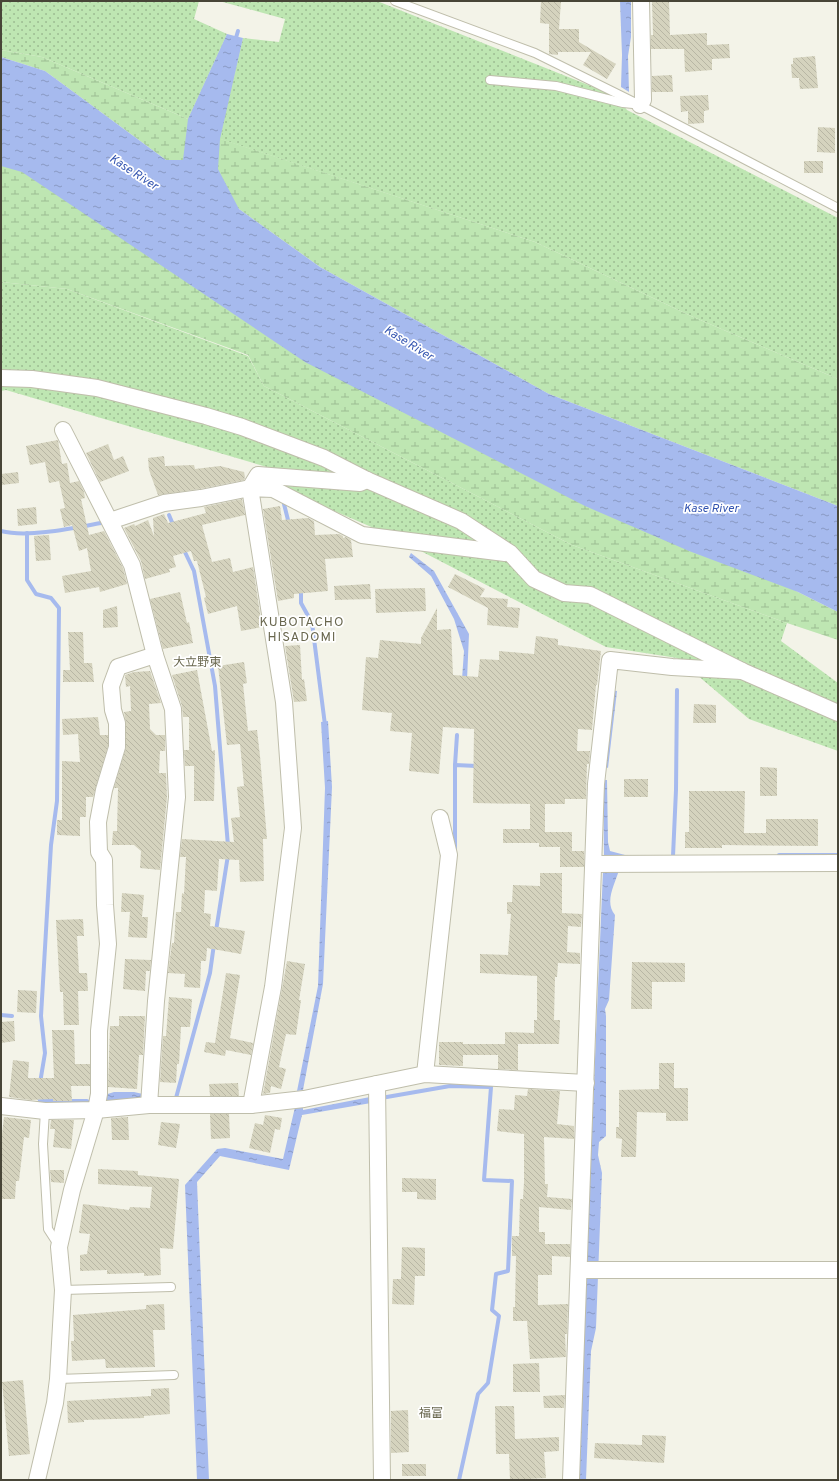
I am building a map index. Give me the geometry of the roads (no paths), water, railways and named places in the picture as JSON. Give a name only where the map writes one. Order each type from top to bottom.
[{"type":"street","points":[[640,104],[643,100],[641,1]]},
{"type":"street","points":[[1,378],[32,379],[97,388],[206,416],[242,427],[324,458],[368,480],[461,521],[510,553],[534,579],[564,593],[590,595],[742,671],[838,713]]},
{"type":"street","points":[[63,430],[132,565],[155,655],[173,709],[177,797],[156,1001],[150,1098]]},
{"type":"street","points":[[251,1105],[273,987],[293,828],[284,702],[250,488],[258,476],[360,483],[368,480]]},
{"type":"street","points":[[110,520],[164,503],[201,498],[250,488],[273,489],[362,534],[510,553]]},
{"type":"street","points":[[37,1480],[55,1403],[58,1379],[62,1290],[59,1247],[72,1190],[96,1110],[99,1094],[99,1031],[108,944],[104,860],[99,852],[98,822],[104,790],[117,747],[117,723],[113,710],[111,686],[118,667],[155,655]]},
{"type":"street","points":[[571,1480],[586,1083],[603,864],[596,784],[610,660],[672,667],[742,671]]},
{"type":"street","points":[[425,1074],[449,855],[440,818]]},
{"type":"street","points":[[603,864],[838,863]]},
{"type":"street","points":[[1,1106],[44,1110],[96,1110],[150,1098],[251,1105],[377,1093],[425,1074],[586,1083]]},
{"type":"street","points":[[377,1093],[382,1480]]},
{"type":"street","points":[[580,1270],[838,1270]]},
{"type":"lane","points":[[395,1],[535,53],[640,104],[838,208]]},
{"type":"lane","points":[[490,80],[556,86],[623,103],[640,104]]},
{"type":"lane","points":[[44,1110],[43,1144],[48,1230],[59,1247]]},
{"type":"lane","points":[[62,1290],[171,1287]]},
{"type":"lane","points":[[58,1379],[174,1375]]},
{"type":"water","points":[[620,1],[631,1],[631,37],[628,56],[629,92],[621,87],[622,55]]},
{"type":"water","name":"Kase River","points":[[227,34],[243,38],[220,139],[218,169],[239,209],[320,267],[549,394],[838,506],[838,612],[798,592],[689,551],[585,506],[305,362],[22,172],[1,166],[1,57],[45,71],[166,160],[183,160],[188,119]]},
{"type":"water","points":[[411,553],[434,571],[469,634],[467,680],[462,679],[464,651],[454,619],[431,576],[409,557]]},
{"type":"water","points":[[609,690],[617,691],[608,768],[604,766]]},
{"type":"water","points":[[328,721],[332,787],[323,984],[303,1090],[297,1091],[318,986],[325,788],[321,722]]},
{"type":"water","points":[[603,780],[607,780],[608,842],[610,851],[625,855],[651,857],[604,856]]},
{"type":"water","points":[[619,870],[610,899],[610,904],[615,915],[609,1000],[605,1009],[606,1136],[599,1142],[598,1155],[602,1173],[596,1328],[591,1351],[586,1480],[577,1480],[603,871]]},
{"type":"water","points":[[114,1092],[134,1092],[161,1098],[90,1104],[82,1102]]},
{"type":"water","points":[[370,1097],[371,1103],[302,1115],[289,1170],[220,1156],[197,1182],[209,1480],[197,1480],[185,1185],[217,1149],[225,1148],[283,1159],[295,1107],[303,1106],[303,1110]]},
{"type":"waterway","points":[[235,41],[238,31]]},
{"type":"waterway","points":[[284,504],[289,524]]},
{"type":"waterway","points":[[169,515],[174,527]]},
{"type":"waterway","points":[[1,531],[12,533],[37,533],[65,530],[101,523]]},
{"type":"waterway","points":[[27,533],[27,580],[36,594],[51,598],[59,608],[57,801],[51,845],[41,1016],[45,1053],[40,1083]]},
{"type":"waterway","points":[[183,548],[194,571],[215,686],[228,846]]},
{"type":"waterway","points":[[301,589],[301,603],[312,623],[325,725]]},
{"type":"waterway","points":[[673,856],[676,790],[677,690]]},
{"type":"waterway","points":[[455,765],[457,735]]},
{"type":"waterway","points":[[455,854],[455,765],[477,766]]},
{"type":"waterway","points":[[216,931],[228,855]]},
{"type":"waterway","points":[[779,855],[838,855]]},
{"type":"waterway","points":[[172,1098],[176,1098],[210,973],[214,944]]},
{"type":"waterway","points":[[1,1015],[12,1016]]},
{"type":"waterway","points":[[381,1098],[450,1086],[491,1087],[484,1180],[512,1181],[508,1271],[496,1274],[492,1310],[499,1316],[488,1383],[478,1394],[459,1480]]},
{"type":"waterway","points":[[39,1094],[40,1101],[87,1101]]},
{"type":"district","name":"KUBOTACHO HISADOMI","points":[[302,628]]},
{"type":"district","name":"大立野東","points":[[197,662]]},
{"type":"district","name":"福富","points":[[431,1413]]}]
